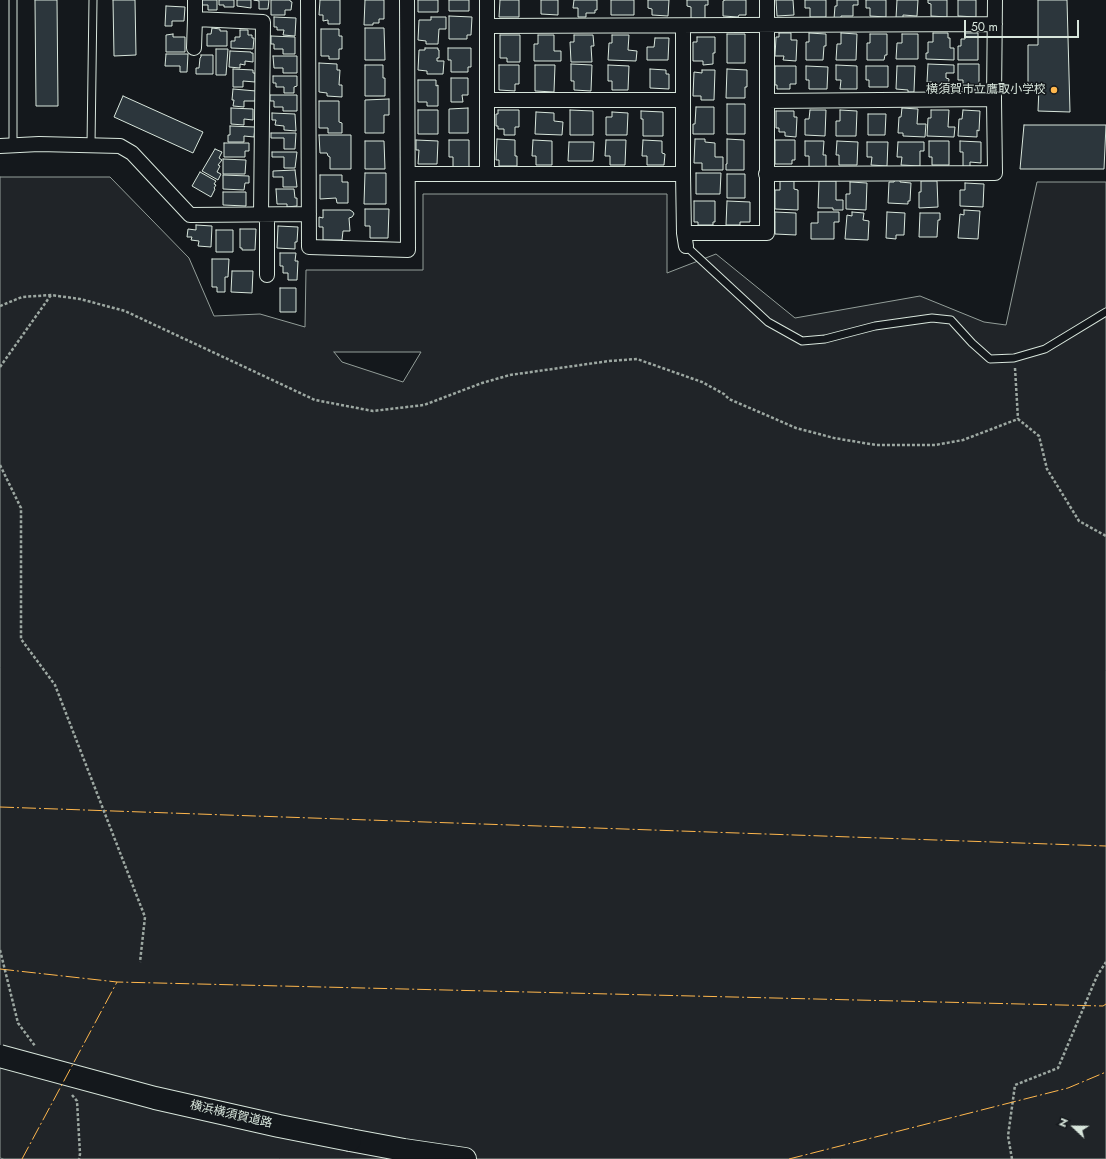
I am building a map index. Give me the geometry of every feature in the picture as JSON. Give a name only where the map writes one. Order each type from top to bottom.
[{"type":"highway","name":"横浜横須賀道路","points":[[0,1056],[155,1098],[280,1126],[404,1150],[465,1159]]},
{"type":"street","points":[[194,0],[194,48]]},
{"type":"street","points":[[308,0],[310,247],[408,250],[407,0]]},
{"type":"street","points":[[487,174],[488,0]]},
{"type":"street","points":[[683,26],[683,174],[685,239],[767,233],[767,0]]},
{"type":"street","points":[[766,174],[995,173],[995,0]]},
{"type":"street","points":[[195,19],[263,22],[264,215],[267,275]]},
{"type":"street","points":[[487,26],[995,24]]},
{"type":"street","points":[[767,101],[994,99]]},
{"type":"street","points":[[488,100],[683,100]]},
{"type":"street","points":[[6,146],[39,144],[120,146],[132,153],[190,215],[309,214]]},
{"type":"street","points":[[408,174],[683,174]]},
{"type":"lane","points":[[6,146],[13,0]]},
{"type":"lane","points":[[91,145],[93,0]]},
{"type":"lane","points":[[685,239],[768,322],[802,341],[825,339],[876,326],[932,318],[951,320],[972,343],[990,359],[1014,358],[1045,349],[1106,312]]},
{"type":"path","points":[[0,306],[22,297],[51,295],[80,299],[125,311],[314,400],[373,411],[424,405],[482,382],[510,375],[609,361],[637,359],[702,382],[724,394],[729,399],[796,428],[834,438],[876,444],[935,445],[963,440],[1018,419]]},
{"type":"path","points":[[0,367],[51,295]]},
{"type":"path","points":[[1014,358],[1018,419],[1039,436],[1047,469],[1079,521],[1106,536]]},
{"type":"path","points":[[0,465],[21,508],[21,639],[55,685],[145,917],[140,962]]},
{"type":"path","points":[[1012,1159],[1008,1136],[1015,1085],[1058,1068],[1097,976],[1106,962]]},
{"type":"shaded area","points":[[0,177],[110,177],[189,258],[214,316],[260,314],[305,327],[306,270],[423,270],[423,194],[667,194],[667,273],[716,254],[795,318],[920,296],[984,322],[1006,325],[1037,182],[1106,182],[1106,1159],[0,1158]],"holes":[[[334,352],[421,352],[403,382],[342,362]]]},
{"type":"building","points":[[35,0],[57,0],[58,106],[36,106]]},
{"type":"building","points":[[113,0],[135,0],[136,55],[114,56]]},
{"type":"building","points":[[201,0],[217,0],[217,10],[208,10],[208,5],[201,5]]},
{"type":"building","points":[[219,0],[234,0],[234,7],[224,7],[224,5],[219,5]]},
{"type":"building","points":[[237,0],[251,0],[251,8],[237,6]]},
{"type":"building","points":[[254,0],[269,0],[268,9],[259,9],[259,1]]},
{"type":"building","points":[[271,0],[290,0],[292,2],[291,10],[285,10],[285,15],[271,15]]},
{"type":"building","points":[[320,0],[340,0],[340,24],[328,24],[328,20],[323,21],[323,15],[319,15]]},
{"type":"building","points":[[365,0],[384,0],[384,19],[379,19],[379,23],[364,25]]},
{"type":"building","points":[[418,0],[438,0],[438,12],[418,12]]},
{"type":"building","points":[[449,0],[469,0],[469,11],[449,11]]},
{"type":"building","points":[[500,0],[519,0],[519,17],[499,17]]},
{"type":"building","points":[[541,0],[558,0],[558,15],[541,14]]},
{"type":"building","points":[[574,0],[597,0],[597,10],[595,10],[595,13],[586,13],[586,17],[578,17],[578,8],[573,8]]},
{"type":"building","points":[[611,0],[634,0],[634,15],[611,15]]},
{"type":"building","points":[[648,0],[669,0],[668,16],[652,15],[652,9],[648,8]]},
{"type":"building","points":[[687,0],[708,0],[708,5],[705,5],[705,19],[691,19],[691,7],[687,6]]},
{"type":"building","points":[[746,0],[746,15],[739,15],[738,17],[723,16],[723,1]]},
{"type":"building","points":[[776,0],[793,0],[794,15],[777,16]]},
{"type":"building","points":[[805,0],[826,0],[826,17],[810,17],[810,8],[805,8]]},
{"type":"building","points":[[837,0],[858,0],[858,5],[853,5],[853,16],[841,16],[841,19],[834,19]]},
{"type":"building","points":[[866,0],[886,0],[886,17],[870,16],[870,8],[866,8]]},
{"type":"building","points":[[897,0],[918,0],[917,16],[903,15],[903,18],[896,18]]},
{"type":"building","points":[[928,0],[947,0],[947,17],[931,16],[931,4],[928,3]]},
{"type":"building","points":[[958,0],[976,0],[976,17],[958,16]]},
{"type":"building","points":[[1038,0],[1067,0],[1070,112],[1038,111],[1039,87],[1028,85],[1028,45],[1038,45]]},
{"type":"building","points":[[166,6],[185,7],[184,21],[172,21],[172,26],[165,26]]},
{"type":"building","points":[[449,16],[472,17],[471,35],[467,35],[467,39],[449,39]]},
{"type":"building","points":[[274,17],[296,18],[295,36],[283,35],[284,30],[277,30],[277,27],[274,27]]},
{"type":"building","points":[[431,17],[446,17],[446,29],[439,29],[438,44],[426,44],[426,41],[418,40],[419,20],[431,20]]},
{"type":"building","points":[[212,28],[220,29],[220,31],[227,31],[227,46],[207,46],[207,34],[211,34]]},
{"type":"building","points":[[365,28],[384,28],[385,60],[365,60]]},
{"type":"building","points":[[321,29],[339,29],[339,36],[342,36],[342,49],[339,49],[339,59],[329,59],[329,56],[321,56]]},
{"type":"building","points":[[240,30],[248,30],[248,35],[252,35],[252,38],[254,38],[253,49],[231,48],[231,41],[235,41],[235,37],[240,37]]},
{"type":"building","points":[[779,33],[791,33],[791,40],[797,40],[796,61],[783,60],[784,56],[775,56],[776,37],[779,37]]},
{"type":"building","points":[[809,33],[826,34],[826,46],[824,46],[823,60],[806,60],[806,42],[809,42]]},
{"type":"building","points":[[841,33],[857,34],[856,60],[836,60],[837,44],[841,44]]},
{"type":"building","points":[[933,33],[948,33],[948,38],[950,38],[950,48],[954,48],[954,60],[926,59],[926,53],[928,53],[928,42],[933,42]]},
{"type":"building","points":[[965,33],[978,33],[978,60],[958,60],[958,46],[961,46],[961,39],[965,39]]},
{"type":"building","points":[[173,34],[173,37],[185,37],[185,52],[166,52],[166,35]]},
{"type":"building","points":[[727,34],[745,34],[745,63],[727,63]]},
{"type":"building","points":[[870,34],[887,34],[887,55],[885,55],[884,60],[867,60],[867,43],[870,43]]},
{"type":"building","points":[[902,34],[918,34],[918,59],[896,59],[897,43],[902,43]]},
{"type":"building","points":[[500,35],[520,35],[520,62],[507,62],[507,58],[500,58]]},
{"type":"building","points":[[538,35],[554,35],[554,51],[561,51],[561,61],[534,61],[534,44],[538,44]]},
{"type":"building","points":[[574,35],[593,35],[594,46],[591,46],[592,62],[571,62],[570,42],[574,42]]},
{"type":"building","points":[[612,35],[629,35],[628,50],[637,51],[636,61],[608,60],[609,43],[612,43]]},
{"type":"building","points":[[271,36],[295,37],[295,54],[283,54],[283,49],[274,49],[274,44],[271,44]]},
{"type":"building","points":[[697,37],[715,37],[713,64],[703,65],[703,61],[693,61],[693,42],[697,42]]},
{"type":"building","points":[[655,38],[669,38],[668,60],[647,60],[647,47],[654,47]]},
{"type":"building","points":[[425,48],[438,48],[439,58],[437,58],[437,61],[444,61],[443,74],[427,74],[427,71],[418,70],[419,50],[425,50]]},
{"type":"building","points":[[448,48],[471,48],[471,67],[468,67],[468,72],[451,72],[451,60],[448,60]]},
{"type":"building","points":[[216,49],[228,49],[226,75],[216,75]]},
{"type":"building","points":[[230,51],[251,52],[253,53],[253,62],[245,61],[245,65],[240,64],[240,68],[229,67]]},
{"type":"building","points":[[166,54],[188,54],[187,72],[180,72],[180,66],[165,66]]},
{"type":"building","points":[[201,55],[213,55],[213,74],[196,74],[196,68],[199,68]]},
{"type":"building","points":[[273,56],[297,56],[297,73],[283,73],[283,68],[274,68]]},
{"type":"building","points":[[319,63],[337,64],[337,70],[340,70],[339,85],[342,85],[342,97],[327,96],[327,93],[319,92]]},
{"type":"building","points":[[571,64],[592,65],[591,91],[574,90],[574,81],[571,81]]},
{"type":"building","points":[[928,64],[954,65],[954,73],[946,73],[946,78],[949,79],[948,90],[932,90],[932,82],[927,82]]},
{"type":"building","points":[[958,64],[979,64],[979,90],[963,90],[963,80],[958,80]]},
{"type":"building","points":[[365,65],[383,65],[385,96],[365,96]]},
{"type":"building","points":[[499,65],[519,65],[519,84],[515,84],[515,91],[499,90]]},
{"type":"building","points":[[535,65],[555,65],[554,92],[535,91]]},
{"type":"building","points":[[608,65],[629,66],[628,90],[612,90],[612,81],[608,81]]},
{"type":"building","points":[[836,65],[857,66],[857,89],[840,89],[841,80],[836,80]]},
{"type":"building","points":[[775,66],[796,66],[796,84],[790,84],[790,89],[777,89],[777,85],[775,85]]},
{"type":"building","points":[[806,66],[828,67],[827,89],[809,89],[809,80],[806,80]]},
{"type":"building","points":[[866,66],[888,66],[888,87],[869,87],[869,80],[866,80]]},
{"type":"building","points":[[897,66],[915,66],[914,92],[896,89]]},
{"type":"building","points":[[233,69],[253,70],[253,73],[255,73],[255,82],[243,81],[243,87],[233,87]]},
{"type":"building","points":[[650,69],[666,70],[666,74],[669,74],[669,89],[650,88]]},
{"type":"building","points":[[727,69],[747,70],[747,87],[745,87],[745,98],[726,98]]},
{"type":"building","points":[[702,70],[715,70],[714,100],[701,100],[701,96],[693,96],[694,72],[702,73]]},
{"type":"building","points":[[273,76],[297,76],[297,86],[294,87],[294,93],[284,93],[284,87],[276,87],[276,83],[273,83]]},
{"type":"building","points":[[451,78],[468,78],[468,95],[462,95],[463,102],[451,102]]},
{"type":"building","points":[[418,80],[436,80],[436,86],[438,85],[438,106],[427,106],[427,102],[418,102]]},
{"type":"building","points":[[233,89],[256,91],[255,101],[244,101],[244,107],[233,106]]},
{"type":"building","points":[[270,95],[297,95],[297,111],[283,111],[283,107],[274,107],[274,101],[270,101]]},
{"type":"building","points":[[123,96],[203,132],[193,153],[114,117]]},
{"type":"building","points":[[389,99],[389,115],[384,115],[384,133],[365,133],[365,100]]},
{"type":"building","points":[[319,101],[339,101],[339,122],[342,123],[342,133],[328,133],[328,128],[319,128]]},
{"type":"building","points":[[727,104],[745,104],[745,134],[727,134]]},
{"type":"building","points":[[696,107],[714,107],[714,134],[693,134]]},
{"type":"building","points":[[231,108],[253,109],[253,120],[244,119],[244,125],[231,124]]},
{"type":"building","points":[[468,108],[468,133],[449,133],[449,109]]},
{"type":"building","points":[[902,108],[918,109],[917,124],[926,124],[925,137],[903,136],[903,133],[898,133],[899,117],[901,117]]},
{"type":"building","points":[[418,110],[438,110],[438,134],[418,134]]},
{"type":"building","points":[[498,110],[519,110],[519,127],[515,127],[515,135],[504,135],[504,129],[498,129],[498,126],[496,126],[496,114],[498,114]]},
{"type":"building","points":[[570,110],[593,111],[593,135],[570,135]]},
{"type":"building","points":[[810,110],[826,110],[825,136],[805,135],[805,119],[809,119]]},
{"type":"building","points":[[840,110],[857,111],[856,136],[836,136],[836,121],[840,121]]},
{"type":"building","points":[[931,110],[949,110],[948,127],[955,127],[954,137],[927,136],[928,118],[931,118]]},
{"type":"building","points":[[963,110],[980,111],[979,131],[977,130],[977,137],[958,136],[959,119],[962,119]]},
{"type":"building","points":[[641,111],[663,112],[663,136],[643,136],[643,119],[641,119]]},
{"type":"building","points":[[776,111],[794,111],[794,117],[797,117],[796,137],[785,136],[785,132],[779,132],[779,128],[776,128]]},
{"type":"building","points":[[536,112],[554,113],[554,121],[563,122],[562,135],[535,134]]},
{"type":"building","points":[[612,112],[628,113],[627,135],[606,135],[606,117],[612,117]]},
{"type":"building","points":[[272,113],[295,114],[296,131],[284,130],[284,126],[275,125],[276,120],[272,120]]},
{"type":"building","points":[[868,114],[886,114],[885,135],[868,135]]},
{"type":"building","points":[[1024,125],[1106,125],[1104,169],[1020,169]]},
{"type":"building","points":[[230,126],[255,127],[254,137],[244,136],[244,142],[228,142]]},
{"type":"building","points":[[271,133],[296,133],[295,149],[284,149],[284,138],[271,138]]},
{"type":"building","points":[[319,135],[351,135],[351,169],[330,169],[330,157],[327,153],[320,153]]},
{"type":"building","points":[[497,139],[515,140],[515,156],[517,156],[517,166],[499,166],[499,160],[496,160]]},
{"type":"building","points":[[695,139],[705,139],[705,142],[715,143],[715,157],[723,157],[723,170],[702,170],[702,163],[694,163]]},
{"type":"building","points":[[727,139],[744,140],[744,170],[726,170]]},
{"type":"building","points":[[416,140],[438,141],[437,164],[418,164],[419,150],[416,150]]},
{"type":"building","points":[[449,140],[469,140],[469,168],[453,167],[453,157],[449,157]]},
{"type":"building","points":[[533,140],[552,141],[552,165],[536,165],[536,156],[532,156]]},
{"type":"building","points":[[606,140],[626,140],[625,165],[610,165],[610,156],[605,156]]},
{"type":"building","points":[[643,140],[662,141],[662,153],[665,154],[664,165],[647,165],[647,156],[642,156]]},
{"type":"building","points":[[775,140],[795,140],[795,160],[792,160],[792,164],[775,164]]},
{"type":"building","points":[[365,141],[384,141],[385,169],[365,169]]},
{"type":"building","points":[[805,141],[824,141],[823,155],[826,155],[826,168],[809,168],[809,156],[805,156]]},
{"type":"building","points":[[837,141],[858,142],[857,165],[839,165],[839,155],[836,155]]},
{"type":"building","points":[[929,141],[949,141],[949,165],[932,165],[932,157],[929,157]]},
{"type":"building","points":[[960,141],[981,142],[981,163],[970,162],[970,167],[963,167],[963,152],[960,152]]},
{"type":"building","points":[[569,142],[594,142],[593,161],[568,161]]},
{"type":"building","points":[[867,142],[888,142],[887,166],[871,165],[872,157],[867,157]]},
{"type":"building","points":[[898,142],[924,142],[924,151],[920,151],[920,166],[901,165],[902,157],[897,157]]},
{"type":"building","points":[[224,143],[249,143],[249,151],[245,151],[245,157],[224,157]]},
{"type":"building","points":[[215,149],[222,152],[219,158],[222,160],[218,165],[220,166],[217,172],[221,174],[218,180],[202,171]]},
{"type":"building","points":[[272,152],[297,152],[295,168],[284,168],[284,157],[272,157]]},
{"type":"building","points":[[223,159],[246,160],[245,174],[223,174]]},
{"type":"building","points":[[295,170],[297,187],[283,187],[283,177],[273,177],[273,171]]},
{"type":"building","points":[[200,172],[216,181],[214,184],[216,185],[214,188],[215,189],[211,197],[192,186]]},
{"type":"building","points":[[365,173],[386,173],[386,204],[364,204]]},
{"type":"building","points":[[696,173],[721,173],[720,194],[696,194]]},
{"type":"building","points":[[727,174],[745,174],[745,198],[727,198]]},
{"type":"building","points":[[223,175],[249,176],[249,183],[245,183],[244,190],[223,189]]},
{"type":"building","points":[[320,175],[342,175],[342,182],[348,182],[348,203],[337,203],[336,198],[320,199]]},
{"type":"building","points":[[895,180],[911,183],[910,201],[908,201],[908,204],[888,203],[889,182],[894,182]]},
{"type":"building","points":[[780,181],[794,181],[794,189],[798,190],[798,210],[775,209],[775,190],[780,190]]},
{"type":"building","points":[[819,181],[836,181],[836,200],[843,200],[843,210],[818,208]]},
{"type":"building","points":[[921,181],[937,181],[938,207],[919,208]]},
{"type":"building","points":[[850,182],[867,183],[866,210],[846,209],[846,194],[850,194]]},
{"type":"building","points":[[965,183],[984,184],[983,207],[960,206],[960,190],[965,190]]},
{"type":"building","points":[[276,189],[294,189],[295,198],[297,198],[297,206],[287,207],[287,204],[277,204]]},
{"type":"building","points":[[223,192],[246,192],[246,206],[223,205]]},
{"type":"building","points":[[694,201],[715,201],[715,222],[713,222],[713,225],[698,225],[698,222],[694,222]]},
{"type":"building","points":[[727,201],[750,202],[750,222],[740,222],[740,225],[726,225]]},
{"type":"building","points":[[365,209],[389,209],[388,238],[370,238],[370,226],[365,226]]},
{"type":"building","points":[[323,210],[350,210],[353,212],[354,214],[352,217],[349,218],[350,231],[343,231],[342,240],[323,240],[323,227],[319,227],[319,217],[323,218]]},
{"type":"building","points":[[964,210],[980,211],[978,239],[958,238],[960,214],[964,215]]},
{"type":"building","points":[[775,212],[796,213],[796,235],[775,234]]},
{"type":"building","points":[[818,212],[839,212],[839,222],[834,222],[834,239],[811,239],[811,223],[818,223]]},
{"type":"building","points":[[852,212],[864,213],[863,220],[869,221],[868,240],[845,239],[847,215],[852,216]]},
{"type":"building","points":[[887,212],[905,213],[904,235],[896,235],[896,239],[886,238]]},
{"type":"building","points":[[920,213],[940,213],[937,237],[919,237]]},
{"type":"building","points":[[196,225],[212,226],[211,247],[198,246],[199,241],[191,240],[192,237],[187,237],[188,229],[196,230]]},
{"type":"building","points":[[278,226],[298,227],[295,249],[277,248]]},
{"type":"building","points":[[240,229],[256,229],[255,250],[242,250],[242,248],[240,248]]},
{"type":"building","points":[[216,230],[233,230],[233,252],[216,252]]},
{"type":"building","points":[[280,253],[296,253],[295,261],[298,261],[297,280],[288,280],[288,273],[283,273],[283,266],[280,266]]},
{"type":"building","points":[[212,259],[229,259],[228,277],[225,277],[225,292],[217,292],[217,287],[212,287]]},
{"type":"building","points":[[232,271],[253,271],[252,293],[231,292]]},
{"type":"building","points":[[280,288],[296,288],[296,312],[280,312]]},
{"type":"power","points":[[0,807],[1106,846]]},
{"type":"power","points":[[0,969],[117,982],[1103,1006],[1106,1004]]},
{"type":"power","points":[[22,1159],[117,982]]},
{"type":"power","points":[[789,1159],[1068,1088],[1106,1072]]},
{"type":"place","name":"横須賀市立鷹取小学校","points":[[1054,90]]}]
